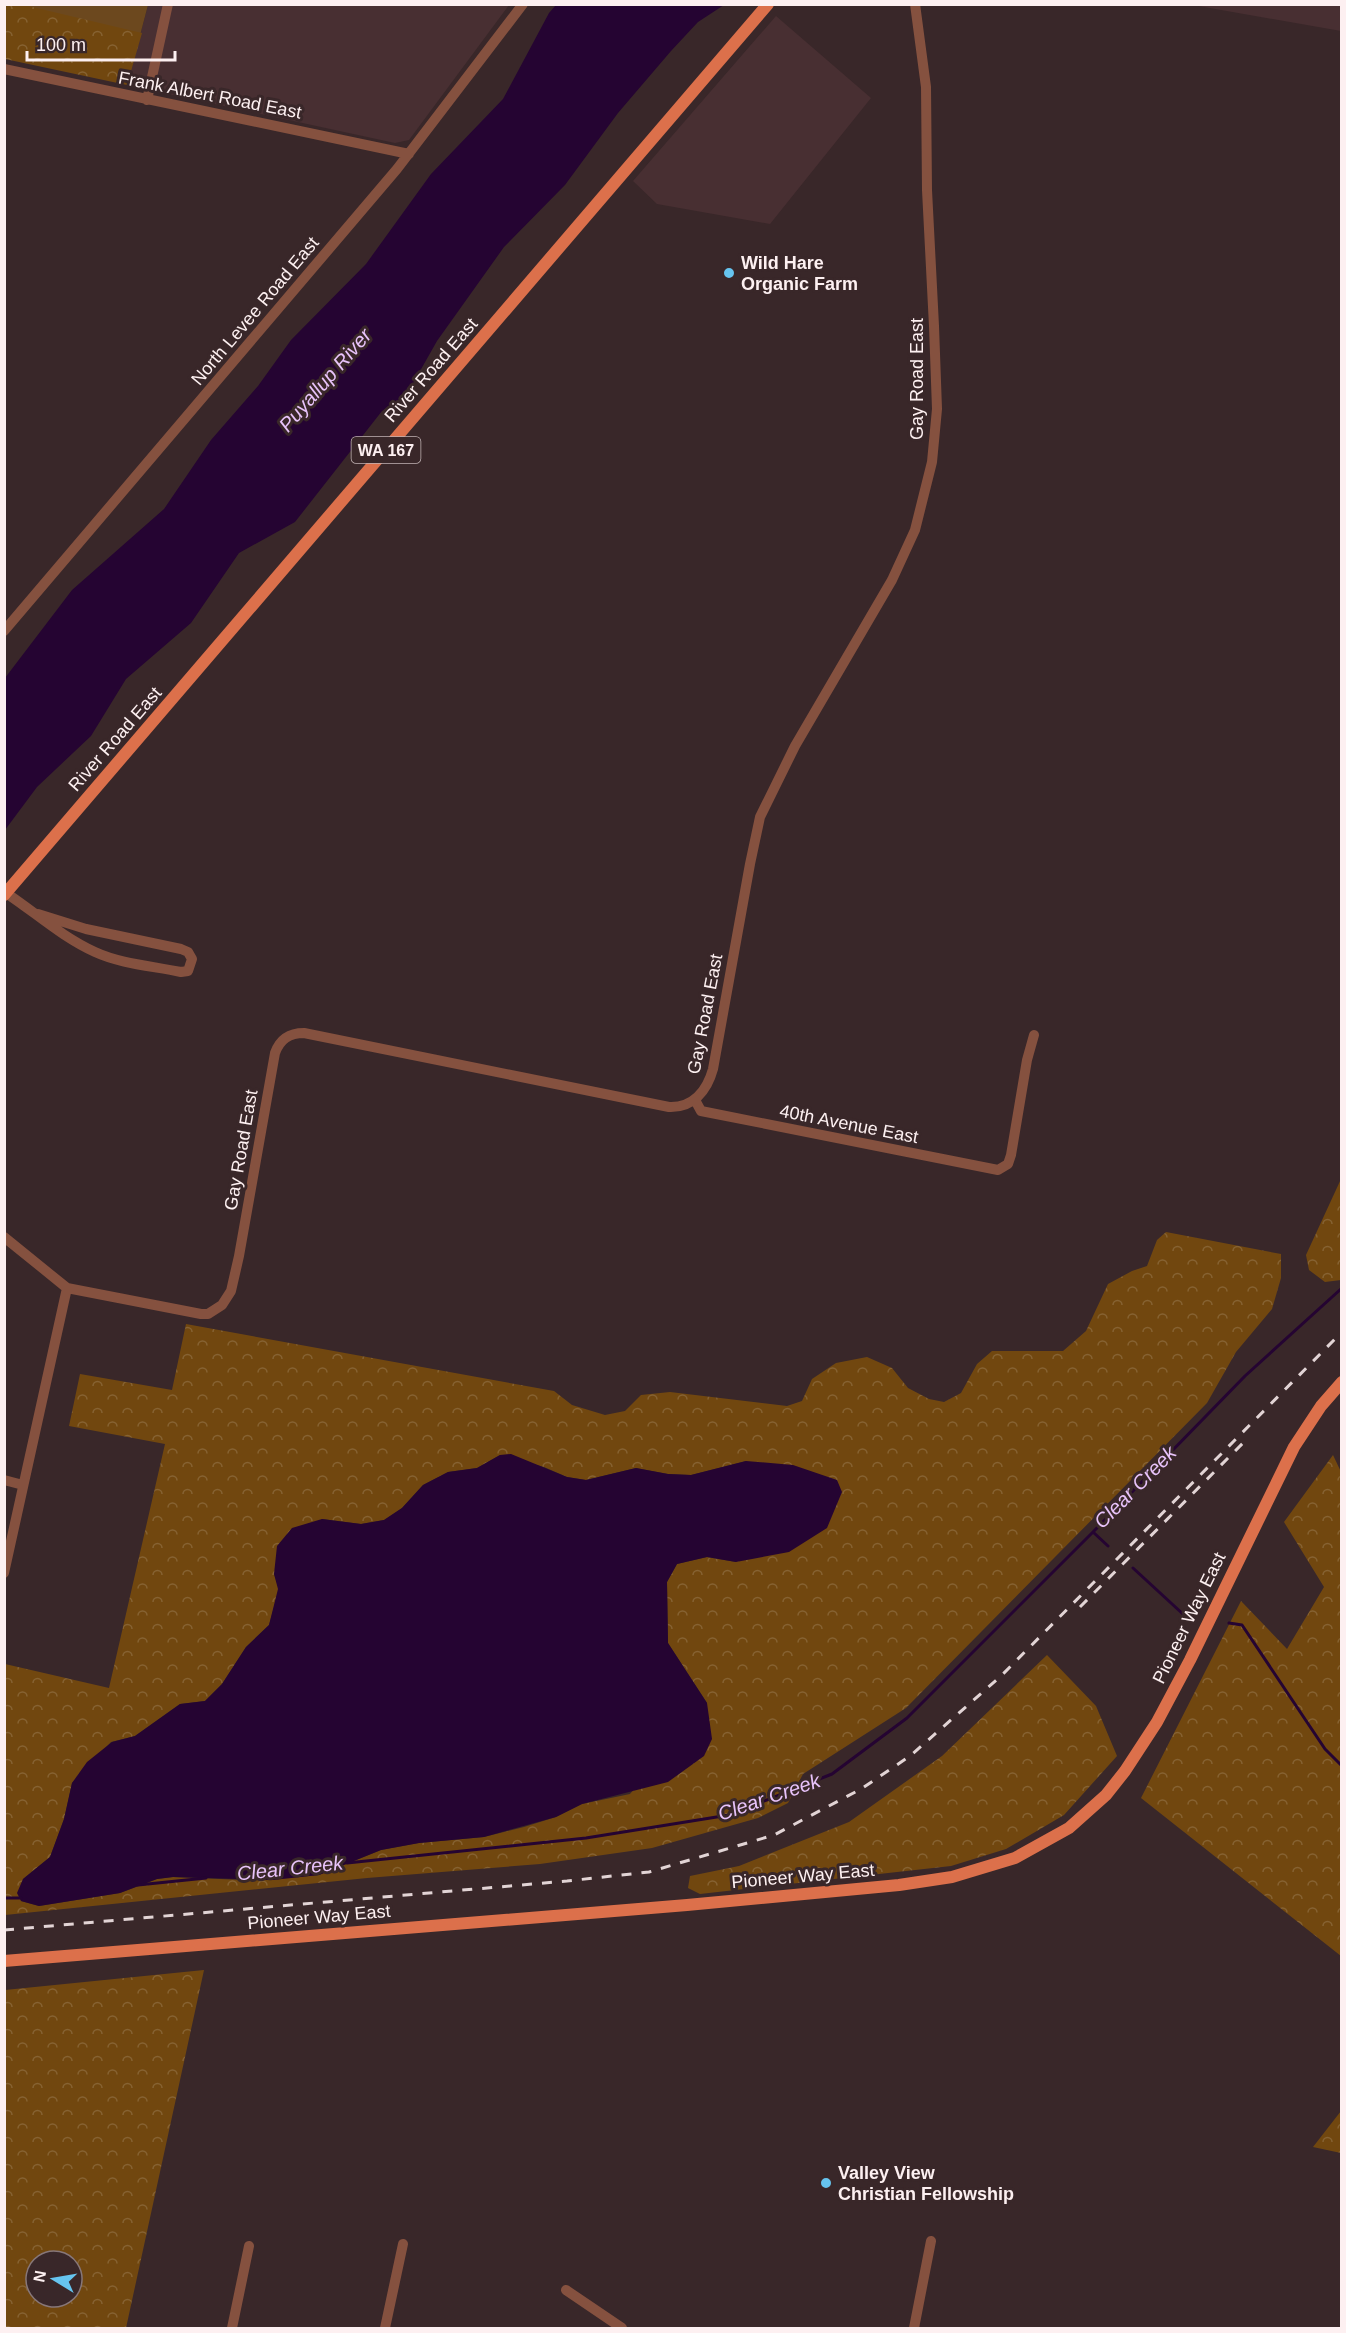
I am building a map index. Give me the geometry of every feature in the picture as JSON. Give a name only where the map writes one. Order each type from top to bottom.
[{"type":"main road","name":"River Road East","points":[[5,894],[768,4]]},
{"type":"main road","name":"Pioneer Way East","points":[[4,1961],[687,1905],[899,1885],[952,1878],[1015,1858],[1069,1828],[1106,1795],[1125,1771],[1157,1722],[1190,1660],[1294,1447],[1321,1406],[1341,1382]]},
{"type":"street","points":[[147,100],[168,4]]},
{"type":"street","name":"North Levee Road East","points":[[4,631],[409,154],[523,4]]},
{"type":"street","name":"Gay Road East","points":[[67,1288],[201,1314],[208,1314],[222,1305],[231,1291],[237,1267],[275,1053],[278,1044],[287,1036],[295,1033],[669,1107],[685,1107],[695,1100],[706,1087],[713,1069],[760,817],[795,746],[892,580],[915,530],[932,462],[937,409],[927,179],[926,87],[915,4]]},
{"type":"street","name":"Frank Albert Road East","points":[[4,69],[409,154]]},
{"type":"street","points":[[5,894],[38,914],[63,934],[97,953],[181,972],[188,971],[190,966],[192,959],[188,952],[181,949],[86,929],[38,914]]},
{"type":"street","name":"40th Avenue East","points":[[695,1100],[701,1111],[998,1170],[1008,1164],[1011,1155],[1027,1060],[1034,1035]]},
{"type":"street","points":[[4,1237],[67,1288],[4,1573]]},
{"type":"street","points":[[4,1480],[23,1485]]},
{"type":"street","points":[[914,2328],[931,2241]]},
{"type":"street","points":[[385,2328],[404,2244]]},
{"type":"street","points":[[232,2328],[249,2246]]},
{"type":"street","points":[[566,2290],[622,2328]]},
{"type":"shaded area","points":[[5,5],[148,5],[127,85]]},
{"type":"shaded area","points":[[148,5],[509,5],[409,140],[395,143],[127,85]]},
{"type":"shaded area","points":[[1193,5],[1341,5],[1341,31]]},
{"type":"shaded area","points":[[776,16],[871,98],[770,224],[657,204],[633,181]]},
{"type":"green space","points":[[5,4],[24,5],[142,33],[127,85],[5,59]]},
{"type":"green space","points":[[1341,1179],[1341,1280],[1325,1282],[1309,1270],[1306,1255]]},
{"type":"green space","points":[[1166,1232],[1281,1254],[1281,1278],[1272,1309],[1236,1352],[1207,1403],[906,1708],[803,1774],[788,1803],[758,1818],[652,1848],[540,1864],[367,1878],[5,1915],[5,1664],[109,1688],[165,1444],[69,1426],[80,1374],[172,1390],[186,1324],[554,1391],[572,1405],[605,1415],[625,1411],[641,1395],[670,1392],[787,1406],[802,1401],[812,1379],[836,1363],[867,1357],[892,1368],[908,1388],[929,1399],[944,1402],[961,1393],[977,1364],[992,1351],[1063,1351],[1086,1331],[1108,1284],[1147,1266],[1157,1240]],"holes":[[[500,1455],[544,1467],[567,1477],[586,1480],[636,1468],[668,1474],[691,1475],[746,1461],[736,1562],[707,1557],[677,1564],[667,1582],[668,1643],[707,1703],[630,1794],[582,1804],[556,1817],[484,1837],[419,1843],[381,1850],[319,1875],[243,1880],[173,1877],[157,1879],[120,1893],[39,1906],[21,1901],[23,1879],[50,1857],[64,1819],[72,1783],[111,1742],[135,1736],[180,1704],[205,1701],[222,1684],[246,1647],[269,1625],[279,1589],[274,1574],[322,1519],[361,1524],[384,1520],[402,1508],[423,1485],[448,1472],[477,1468]]]},
{"type":"green space","points":[[1333,1455],[1342,1474],[1341,1956],[1141,1798],[1241,1601],[1287,1649],[1324,1587],[1284,1522]]},
{"type":"green space","points":[[1047,1655],[1096,1706],[1117,1756],[1064,1815],[1006,1849],[951,1866],[700,1894],[688,1888],[690,1876],[739,1866],[849,1822],[942,1756]]},
{"type":"green space","points":[[204,1970],[126,2328],[5,2328],[5,1990]]},
{"type":"green space","points":[[1341,2111],[1341,2153],[1313,2147]]},
{"type":"water","name":"Puyallup River","points":[[556,5],[724,5],[698,22],[671,51],[618,113],[565,185],[504,247],[437,341],[407,394],[382,411],[295,522],[239,553],[191,623],[126,679],[91,736],[37,787],[5,830],[5,678],[72,590],[164,509],[211,440],[258,386],[291,340],[366,264],[431,174],[503,99],[549,13]]},
{"type":"water","points":[[511,1454],[567,1477],[586,1480],[636,1468],[668,1474],[691,1475],[746,1461],[793,1465],[837,1480],[842,1492],[827,1528],[789,1552],[736,1562],[707,1557],[677,1564],[667,1582],[668,1643],[707,1703],[712,1739],[704,1756],[668,1782],[582,1804],[556,1817],[484,1837],[419,1843],[381,1850],[319,1875],[273,1880],[173,1877],[157,1879],[120,1893],[39,1906],[21,1901],[17,1893],[23,1879],[50,1857],[64,1819],[72,1783],[87,1762],[112,1742],[135,1736],[180,1704],[205,1701],[222,1684],[246,1647],[269,1625],[278,1589],[274,1574],[277,1546],[292,1528],[322,1519],[361,1524],[384,1520],[402,1508],[423,1485],[448,1472],[477,1468],[500,1455]]},
{"type":"waterway","name":"Clear Creek","points":[[347,1863],[586,1838],[729,1815],[832,1774],[907,1718],[1245,1376],[1342,1288]]},
{"type":"waterway","points":[[1093,1532],[1108,1546]]},
{"type":"waterway","points":[[1133,1568],[1184,1615]]},
{"type":"waterway","points":[[1229,1623],[1242,1625],[1325,1749],[1342,1766]]},
{"type":"waterway","name":"Clear Creek","points":[[138,1885],[206,1878]]},
{"type":"waterway","name":"Clear Creek","points":[[4,1898],[21,1898]]},
{"type":"railway","points":[[4,1930],[649,1872],[774,1835],[861,1789],[910,1756],[1001,1676],[1342,1332]]},
{"type":"railway","points":[[1080,1607],[1245,1441]]},
{"type":"place","name":"Wild Hare Organic Farm","points":[[729,273]]},
{"type":"place","name":"Valley View Christian Fellowship","points":[[826,2183]]}]
